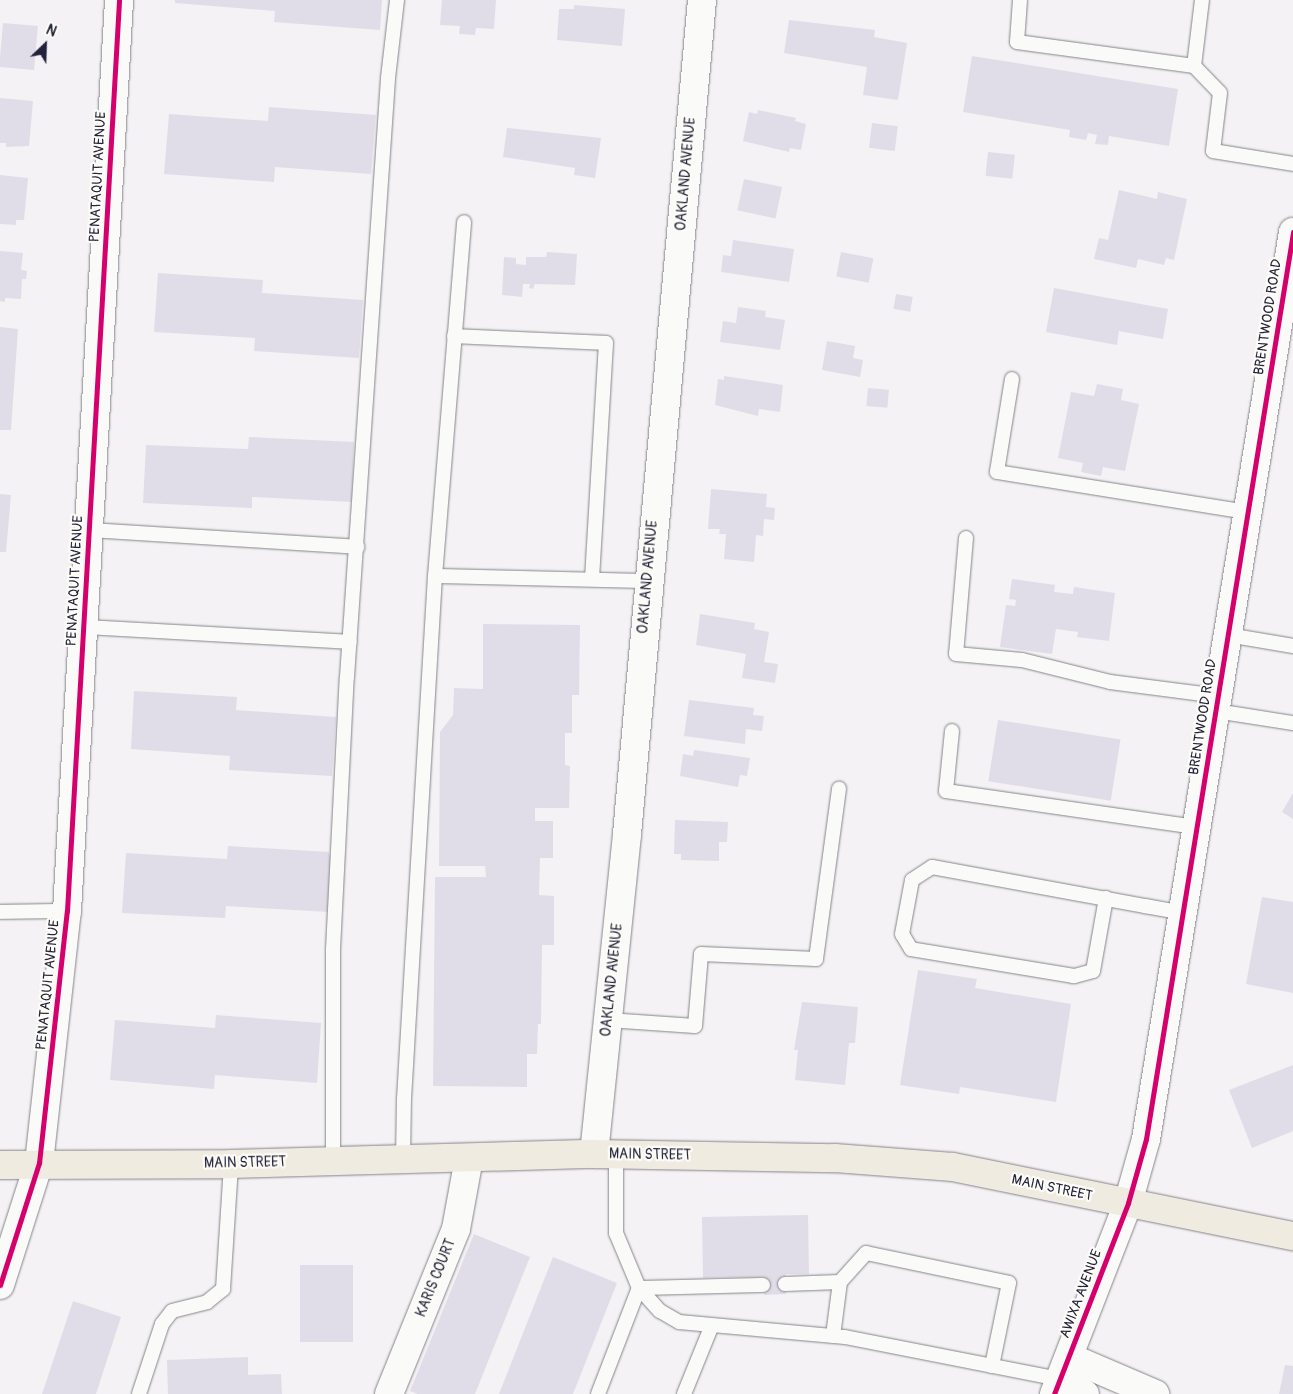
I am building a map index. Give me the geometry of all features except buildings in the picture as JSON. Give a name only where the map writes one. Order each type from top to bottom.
[{"type":"main road","name":"MAIN STREET","points":[[0,1165],[39,1163],[231,1164],[605,1154],[835,1158],[953,1167],[1293,1236]]},
{"type":"street","name":"PENATAQUIT AVENUE","points":[[0,1285],[39,1163],[67,911],[119,0]]},
{"type":"street","name":"OAKLAND AVENUE","points":[[605,1154],[608,1020],[702,0]]},
{"type":"street","name":"BRENTWOOD ROAD","points":[[1128,1203],[1146,1139],[1248,512],[1284,346],[1293,232]]},
{"type":"street","name":"KARIS COURT","points":[[389,1394],[456,1229],[469,1158]]},
{"type":"street","name":"AWIXA AVENUE","points":[[1061,1377],[1128,1203]]},
{"type":"street","points":[[1061,1377],[1085,1394]]},
{"type":"street","points":[[1061,1377],[1155,1394]]},
{"type":"lane","points":[[333,1161],[333,949],[350,642],[388,78],[397,0]]},
{"type":"lane","points":[[1020,0],[1017,42],[1194,66],[1220,93],[1213,151],[1293,164]]},
{"type":"lane","points":[[1194,66],[1202,0]]},
{"type":"lane","points":[[403,1160],[404,1099],[435,576],[464,222]]},
{"type":"lane","points":[[454,336],[606,343],[592,579]]},
{"type":"lane","points":[[1012,379],[996,472],[1248,512]]},
{"type":"lane","points":[[89,530],[357,547]]},
{"type":"lane","points":[[966,538],[956,654],[1022,660],[1110,682],[1217,704],[1293,723]]},
{"type":"lane","points":[[435,576],[648,581]]},
{"type":"lane","points":[[84,627],[350,642]]},
{"type":"lane","points":[[1228,635],[1293,646]]},
{"type":"lane","points":[[952,731],[946,791],[1197,827]]},
{"type":"lane","points":[[608,1020],[695,1026],[701,954],[816,959],[838,789]]},
{"type":"lane","points":[[1106,898],[1093,972],[1074,976],[911,949],[902,934],[912,880],[932,866],[1106,898],[1183,913]]},
{"type":"lane","points":[[0,912],[67,911]]},
{"type":"lane","points":[[605,1154],[616,1233],[639,1288],[660,1311],[679,1322],[833,1336],[1061,1377]]},
{"type":"lane","points":[[139,1394],[162,1324],[172,1310],[207,1302],[223,1290],[231,1164]]},
{"type":"lane","points":[[833,1336],[840,1282],[866,1253],[1009,1283],[992,1366]]},
{"type":"lane","points":[[786,1284],[840,1282]]},
{"type":"lane","points":[[639,1288],[763,1285]]},
{"type":"lane","points":[[598,1394],[639,1288]]},
{"type":"lane","points":[[684,1394],[712,1325]]},
{"type":"cycle path","points":[[0,1285],[39,1163],[67,911],[119,0]]},
{"type":"cycle path","points":[[1054,1394],[1128,1203],[1146,1139],[1293,232]]}]
